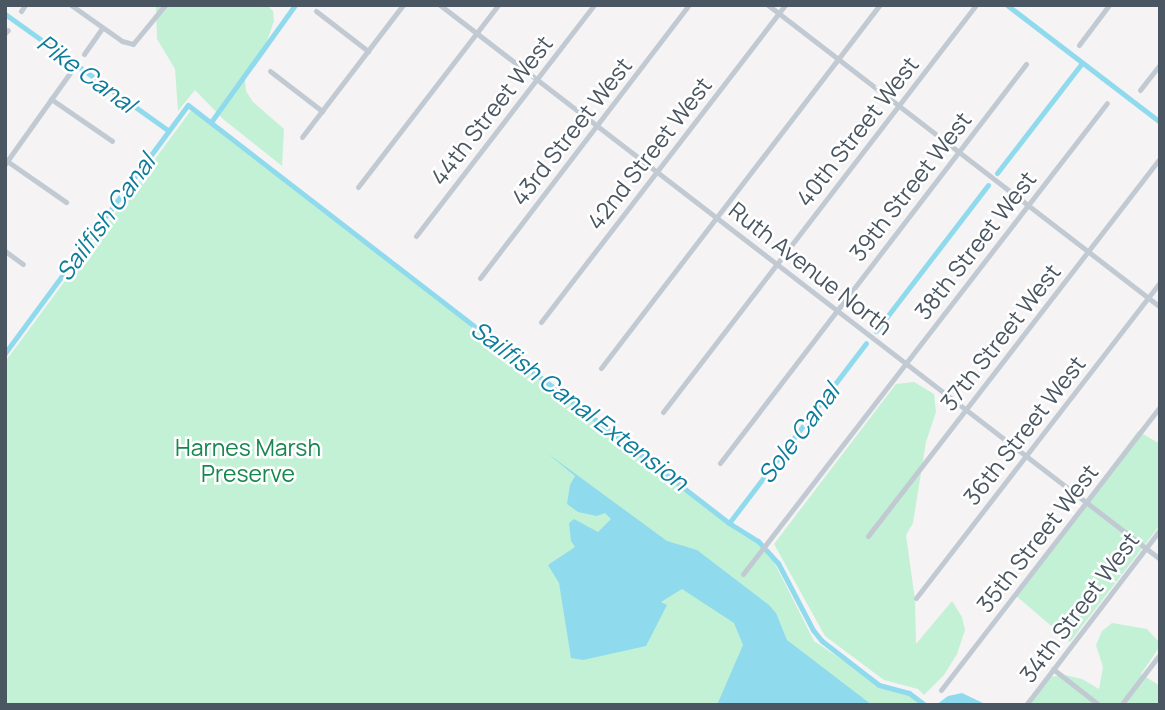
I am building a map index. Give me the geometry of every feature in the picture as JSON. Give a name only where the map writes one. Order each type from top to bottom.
[{"type":"street","points":[[71,5],[127,44],[133,44],[165,5]]},
{"type":"street","points":[[302,137],[403,5]]},
{"type":"street","name":"Ruth Avenue North","points":[[440,5],[1160,559]]},
{"type":"street","points":[[358,187],[498,5]]},
{"type":"street","name":"44th Street West","points":[[416,236],[594,5]]},
{"type":"street","name":"43rd Street West","points":[[480,278],[689,5]]},
{"type":"street","points":[[768,5],[1160,307]]},
{"type":"street","name":"42nd Street West","points":[[541,322],[785,5]]},
{"type":"street","points":[[601,368],[880,5]]},
{"type":"street","name":"40th Street West","points":[[663,412],[976,5]]},
{"type":"street","points":[[1079,45],[1109,5]]},
{"type":"street","points":[[316,11],[368,51]]},
{"type":"street","points":[[84,54],[103,28]]},
{"type":"street","name":"39th Street West","points":[[720,463],[1026,64]]},
{"type":"street","points":[[1140,90],[1160,64]]},
{"type":"street","points":[[270,71],[322,111]]},
{"type":"street","points":[[66,202],[6,162],[70,73]]},
{"type":"street","points":[[51,99],[112,141]]},
{"type":"street","name":"38th Street West","points":[[743,574],[1107,103]]},
{"type":"street","name":"37th Street West","points":[[868,536],[1160,158]]},
{"type":"street","points":[[5,251],[23,264]]},
{"type":"street","name":"36th Street West","points":[[916,598],[1160,282]]},
{"type":"street","name":"35th Street West","points":[[941,690],[1160,407]]},
{"type":"street","name":"34th Street West","points":[[1026,705],[1160,530]]},
{"type":"street","points":[[1121,705],[1160,654]]},
{"type":"street","points":[[1053,669],[1099,705]]},
{"type":"green space","points":[[156,5],[267,5],[273,11],[274,21],[267,41],[245,79],[246,91],[253,102],[284,129],[282,166],[223,119],[195,90],[178,111],[175,69],[157,39]]},
{"type":"green space","name":"Harnes Marsh Preserve","points":[[192,109],[770,554],[814,641],[880,685],[913,697],[924,705],[5,705],[5,362]]},
{"type":"green space","points":[[914,382],[934,394],[936,412],[926,442],[913,523],[906,535],[915,600],[916,644],[952,601],[962,617],[965,630],[957,654],[944,675],[924,695],[918,689],[884,680],[825,636],[774,544],[896,384]]},
{"type":"green space","points":[[1138,431],[1160,444],[1160,525],[1070,642],[1015,595]]},
{"type":"green space","points":[[1112,623],[1147,629],[1158,641],[1158,649],[1141,674],[1160,686],[1160,705],[1023,705],[1049,677],[1065,675],[1082,679],[1099,689],[1103,667],[1096,645],[1102,631]]},
{"type":"water","points":[[547,453],[667,541],[697,550],[769,605],[776,613],[787,640],[872,705],[717,705],[743,645],[734,623],[682,589],[661,602],[667,605],[646,646],[583,660],[571,658],[559,583],[548,565],[575,547],[571,541],[569,523],[574,519],[598,532],[611,519],[605,513],[597,516],[578,512],[567,504],[570,485],[575,476]]},
{"type":"water","points":[[962,693],[987,705],[936,705],[948,696]]},
{"type":"waterway","points":[[211,122],[295,5]]},
{"type":"waterway","name":"Sole Canal","points":[[1007,5],[1160,122]]},
{"type":"waterway","name":"Pike Canal","points":[[5,14],[169,131]]},
{"type":"waterway","name":"Sole Canal","points":[[997,173],[1082,63]]},
{"type":"waterway","name":"Sailfish Canal Extension","points":[[5,353],[188,105],[729,523],[758,541],[778,563],[813,630],[822,641],[879,685],[909,693],[925,705]]},
{"type":"waterway","name":"Sole Canal","points":[[876,331],[988,185]]},
{"type":"waterway","name":"Sole Canal","points":[[729,523],[866,343]]},
{"type":"water label","name":"Sailfish Canal","points":[[105,217]]}]
